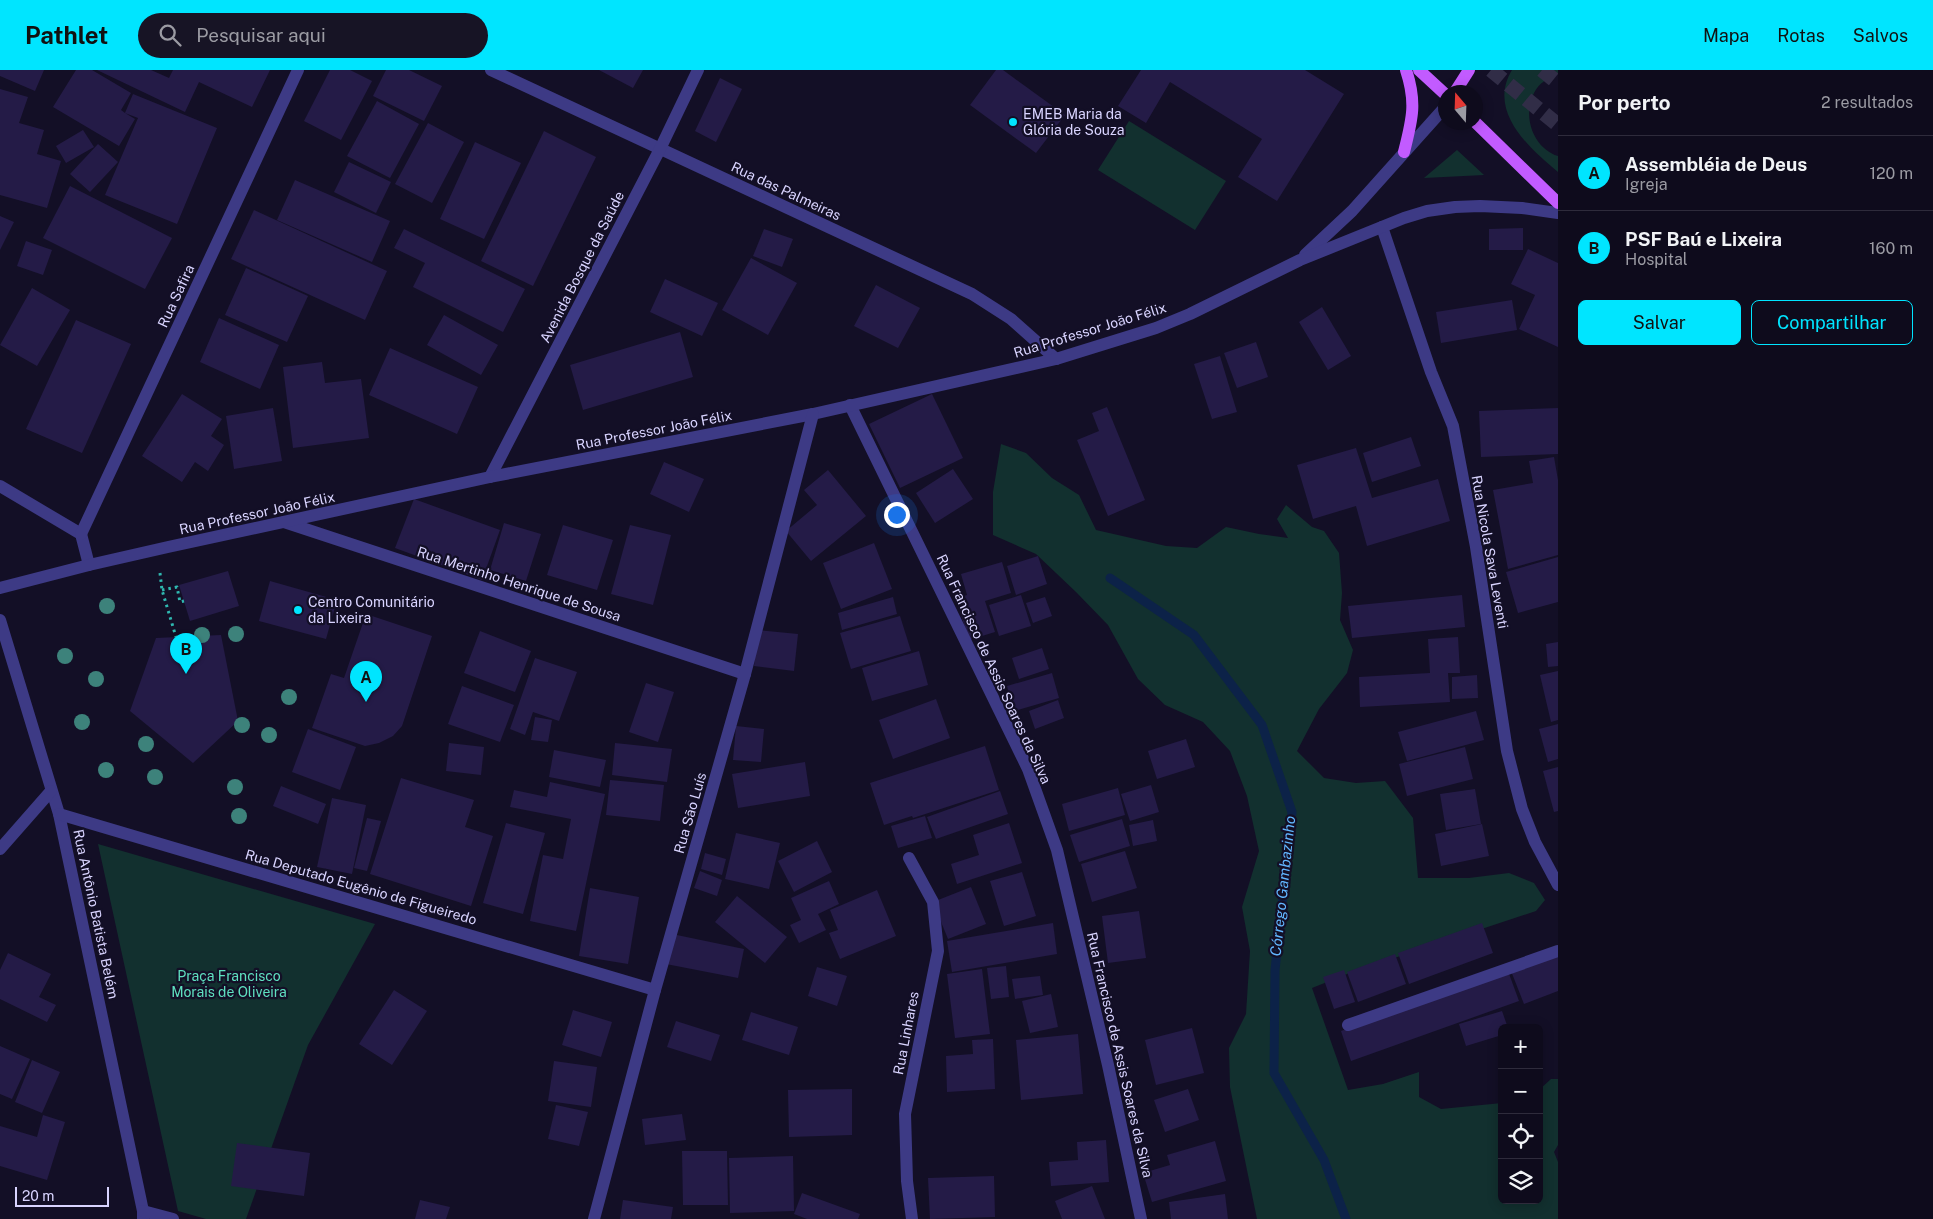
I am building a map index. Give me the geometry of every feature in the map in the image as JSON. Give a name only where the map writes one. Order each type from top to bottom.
[{"type":"main road","points":[[1404,152],[1413,112],[1411,88],[1406,70]]},
{"type":"main road","points":[[1419,70],[1438,87]]},
{"type":"main road","points":[[1459,85],[1469,70]]},
{"type":"main road","points":[[1483,130],[1558,203]]},
{"type":"street","name":"Rua Safira","points":[[81,534],[298,70]]},
{"type":"street","name":"Rua das Palmeiras","points":[[491,70],[972,294],[1012,320],[1056,359]]},
{"type":"street","name":"Avenida Bosque da Saúde","points":[[490,477],[660,149],[698,70]]},
{"type":"street","points":[[1300,260],[1352,211],[1438,115]]},
{"type":"street","points":[[1300,260],[1427,211],[1480,206],[1522,208],[1558,213]]},
{"type":"street","name":"Rua Nicola Sava Leventi","points":[[1382,227],[1431,372],[1453,426],[1476,547],[1507,751],[1522,809],[1535,842],[1558,885]]},
{"type":"street","name":"Rua Professor João Félix","points":[[0,588],[168,547],[490,477],[813,414],[1056,359],[1156,328],[1190,314],[1300,260]]},
{"type":"street","name":"Rua Francisco de Assis Soares da Silva","points":[[850,406],[1028,769],[1058,850],[1141,1219]]},
{"type":"street","name":"Rua São Luís","points":[[594,1219],[655,990],[745,674],[813,414]]},
{"type":"street","points":[[0,486],[81,534],[89,565]]},
{"type":"street","name":"Rua Mertinho Henrique de Sousa","points":[[284,522],[745,674]]},
{"type":"street","name":"Rua Antônio Batista Belém","points":[[0,620],[59,814],[143,1215]]},
{"type":"street","points":[[0,848],[51,791]]},
{"type":"street","name":"Rua Deputado Eugênio de Figueiredo","points":[[59,814],[655,990]]},
{"type":"street","name":"Rua Linhares","points":[[909,858],[932,902],[938,951],[905,1114],[906,1181],[912,1219]]},
{"type":"street","points":[[1348,1025],[1558,951]]},
{"type":"street","points":[[143,1215],[173,1219]]},
{"type":"path","points":[[168,547],[172,570],[159,573],[176,637]]},
{"type":"path","points":[[162,590],[177,587],[180,602],[184,601]]},
{"type":"green space","points":[[1512,70],[1558,70],[1558,73],[1538,86],[1529,111],[1532,130],[1536,139],[1549,152],[1558,156],[1558,172],[1524,140],[1508,114],[1505,100],[1506,85]]},
{"type":"green space","points":[[1129,121],[1226,181],[1195,230],[1098,170]]},
{"type":"green space","points":[[1457,150],[1484,175],[1424,178]]},
{"type":"green space","points":[[1001,444],[1026,453],[1052,478],[1079,495],[1096,530],[1166,546],[1197,548],[1226,527],[1288,538],[1277,519],[1286,505],[1312,527],[1324,531],[1339,553],[1342,593],[1340,620],[1353,650],[1347,673],[1319,709],[1297,751],[1324,778],[1356,783],[1385,781],[1413,818],[1418,878],[1469,878],[1509,873],[1534,883],[1545,900],[1536,911],[1352,972],[1312,988],[1348,1090],[1383,1084],[1419,1072],[1419,1097],[1441,1109],[1498,1103],[1498,1204],[1543,1204],[1543,1086],[1551,1079],[1558,1079],[1558,1145],[1554,1152],[1558,1162],[1558,1219],[1257,1219],[1230,1087],[1229,1048],[1246,1014],[1250,951],[1242,907],[1259,851],[1247,796],[1230,751],[1203,722],[1165,705],[1138,679],[1108,625],[1036,554],[993,535],[993,492]]},
{"type":"green space","name":"Praça Francisco Morais de Oliveira","points":[[98,844],[375,924],[308,1045],[246,1219],[206,1219],[178,1211]]},
{"type":"building","points":[[0,70],[44,70],[35,91],[0,76]]},
{"type":"building","points":[[76,70],[92,70],[131,93],[121,110],[135,119],[119,146],[53,107]]},
{"type":"building","points":[[97,70],[151,70],[169,78],[173,70],[270,70],[252,107],[199,82],[185,112]]},
{"type":"building","points":[[330,70],[350,70],[372,81],[341,140],[304,121]]},
{"type":"building","points":[[386,70],[409,70],[442,86],[424,121],[373,96]]},
{"type":"building","points":[[599,70],[643,70],[633,88]]},
{"type":"building","points":[[996,70],[1003,70],[1065,115],[1036,153],[970,105]]},
{"type":"building","points":[[1141,70],[1305,70],[1344,94],[1277,201],[1238,177],[1262,139],[1170,82],[1146,123],[1118,106]]},
{"type":"building","points":[[720,78],[742,89],[716,142],[695,131]]},
{"type":"building","points":[[0,89],[28,97],[19,123],[44,130],[37,154],[61,161],[47,208],[0,195]]},
{"type":"building","points":[[133,94],[217,128],[177,224],[105,195],[138,118],[125,113]]},
{"type":"building","points":[[377,101],[419,124],[390,178],[347,156]]},
{"type":"building","points":[[428,123],[464,142],[432,203],[395,184]]},
{"type":"building","points":[[83,130],[94,147],[66,163],[56,146]]},
{"type":"building","points":[[544,131],[596,157],[533,286],[481,261]]},
{"type":"building","points":[[475,142],[521,163],[484,239],[440,219]]},
{"type":"building","points":[[98,144],[118,162],[90,192],[70,174]]},
{"type":"building","points":[[349,162],[391,182],[376,213],[334,192]]},
{"type":"building","points":[[295,180],[390,221],[372,262],[277,220]]},
{"type":"building","points":[[70,186],[172,238],[145,289],[43,238]]},
{"type":"building","points":[[254,210],[387,271],[365,320],[231,259]]},
{"type":"building","points":[[0,216],[14,222],[0,250]]},
{"type":"building","points":[[1523,228],[1523,250],[1489,250],[1489,229]]},
{"type":"building","points":[[404,229],[525,289],[503,332],[413,287],[425,263],[394,248]]},
{"type":"building","points":[[764,229],[793,239],[782,267],[753,256]]},
{"type":"building","points":[[26,241],[52,250],[43,275],[17,266]]},
{"type":"building","points":[[1528,249],[1558,263],[1558,347],[1519,329],[1535,295],[1511,284]]},
{"type":"building","points":[[751,258],[797,283],[768,335],[722,310]]},
{"type":"building","points":[[246,268],[308,296],[287,342],[225,315]]},
{"type":"building","points":[[665,279],[718,303],[702,336],[650,312]]},
{"type":"building","points":[[876,285],[920,308],[898,348],[854,326]]},
{"type":"building","points":[[32,288],[70,310],[37,366],[0,345]]},
{"type":"building","points":[[1512,300],[1517,330],[1441,343],[1436,312]]},
{"type":"building","points":[[1322,307],[1351,356],[1328,370],[1299,322]]},
{"type":"building","points":[[444,315],[498,345],[481,375],[427,345]]},
{"type":"building","points":[[219,318],[279,345],[260,389],[200,362]]},
{"type":"building","points":[[76,320],[131,344],[82,453],[26,429]]},
{"type":"building","points":[[680,332],[693,377],[583,410],[570,365]]},
{"type":"building","points":[[1256,342],[1268,377],[1237,388],[1224,353]]},
{"type":"building","points":[[390,348],[478,387],[457,434],[369,395]]},
{"type":"building","points":[[1220,356],[1237,412],[1212,419],[1194,364]]},
{"type":"building","points":[[322,362],[325,383],[361,379],[369,438],[293,448],[283,367]]},
{"type":"building","points":[[182,394],[222,419],[211,436],[224,445],[208,471],[195,462],[182,482],[142,456]]},
{"type":"building","points":[[932,394],[963,458],[900,488],[869,424]]},
{"type":"building","points":[[1107,407],[1145,500],[1108,516],[1077,440],[1099,431],[1092,413]]},
{"type":"building","points":[[273,408],[282,461],[234,469],[226,416]]},
{"type":"building","points":[[1558,408],[1558,454],[1481,457],[1479,411]]},
{"type":"building","points":[[1411,437],[1421,466],[1372,482],[1363,453]]},
{"type":"building","points":[[1356,448],[1372,498],[1438,479],[1450,521],[1367,546],[1356,506],[1313,519],[1297,465]]},
{"type":"building","points":[[1554,457],[1558,480],[1558,555],[1508,569],[1493,490],[1533,483],[1529,461]]},
{"type":"building","points":[[664,462],[704,479],[689,512],[650,494]]},
{"type":"building","points":[[953,469],[973,499],[935,523],[916,493]]},
{"type":"building","points":[[828,470],[866,516],[811,561],[786,531],[817,505],[804,490]]},
{"type":"building","points":[[414,499],[500,530],[482,580],[395,548]]},
{"type":"building","points":[[504,523],[541,534],[526,581],[490,570]]},
{"type":"building","points":[[563,525],[613,540],[597,590],[547,575]]},
{"type":"building","points":[[630,525],[671,535],[653,605],[611,594]]},
{"type":"building","points":[[874,543],[892,589],[841,609],[823,563]]},
{"type":"building","points":[[1038,556],[1047,584],[1016,595],[1007,566]]},
{"type":"building","points":[[1558,557],[1558,602],[1518,613],[1506,572]]},
{"type":"building","points":[[1002,562],[1011,593],[985,601],[995,632],[969,640],[956,599],[967,595],[961,574]]},
{"type":"building","points":[[228,571],[239,606],[190,621],[179,585]]},
{"type":"building","name":"Centro Comunitário da Lixeira","points":[[270,581],[337,600],[326,639],[259,621]]},
{"type":"building","points":[[1021,595],[1031,626],[999,636],[989,605]]},
{"type":"building","points":[[1462,595],[1465,627],[1352,638],[1348,606]]},
{"type":"building","points":[[893,597],[897,614],[842,630],[838,613]]},
{"type":"building","points":[[1045,597],[1052,616],[1033,623],[1026,603]]},
{"type":"building","points":[[366,614],[432,636],[402,726],[393,736],[379,743],[365,746],[312,728],[331,674],[344,678]]},
{"type":"building","points":[[900,616],[911,651],[851,669],[840,633]]},
{"type":"building","points":[[758,630],[798,634],[794,671],[754,666]]},
{"type":"building","points":[[480,631],[531,651],[515,692],[464,673]]},
{"type":"building","points":[[221,635],[238,721],[193,763],[130,711],[156,638]]},
{"type":"building","points":[[1458,637],[1460,673],[1448,673],[1450,702],[1360,707],[1359,677],[1430,673],[1428,639]]},
{"type":"building","points":[[1558,642],[1558,666],[1548,667],[1546,644]]},
{"type":"building","points":[[1042,648],[1049,669],[1019,679],[1012,658]]},
{"type":"building","points":[[919,651],[928,685],[872,701],[862,668]]},
{"type":"building","points":[[535,658],[577,672],[559,721],[533,712],[525,735],[510,729]]},
{"type":"building","points":[[1558,671],[1558,720],[1551,722],[1540,675]]},
{"type":"building","points":[[1052,673],[1059,698],[1014,711],[1007,686]]},
{"type":"building","points":[[1477,675],[1478,698],[1452,699],[1452,677]]},
{"type":"building","points":[[646,683],[674,692],[658,742],[629,732]]},
{"type":"building","points":[[462,686],[514,705],[500,742],[448,724]]},
{"type":"building","points":[[936,699],[950,738],[893,759],[879,720]]},
{"type":"building","points":[[1058,700],[1064,718],[1035,729],[1029,711]]},
{"type":"building","points":[[1476,711],[1484,740],[1407,761],[1398,732]]},
{"type":"building","points":[[535,717],[552,720],[548,742],[531,740]]},
{"type":"building","points":[[1558,724],[1558,759],[1548,762],[1539,729]]},
{"type":"building","points":[[736,726],[764,729],[761,762],[733,760]]},
{"type":"building","points":[[308,729],[356,747],[340,790],[292,772]]},
{"type":"building","points":[[1186,739],[1195,767],[1157,779],[1148,751]]},
{"type":"building","points":[[449,743],[484,747],[481,775],[446,771]]},
{"type":"building","points":[[615,743],[672,749],[667,782],[612,775]]},
{"type":"building","points":[[985,746],[999,790],[913,818],[912,816],[884,825],[870,783]]},
{"type":"building","points":[[1465,747],[1473,779],[1407,796],[1399,764]]},
{"type":"building","points":[[554,750],[606,760],[600,787],[549,777]]},
{"type":"building","points":[[805,762],[810,796],[738,808],[732,774]]},
{"type":"building","points":[[1558,767],[1558,811],[1554,812],[1543,771]]},
{"type":"building","points":[[401,778],[474,800],[465,827],[493,836],[471,906],[370,874]]},
{"type":"building","points":[[610,780],[664,785],[660,821],[606,815]]},
{"type":"building","points":[[550,782],[605,794],[576,931],[530,921],[543,855],[563,859],[571,819],[510,807],[514,790],[547,797]]},
{"type":"building","points":[[1151,785],[1159,812],[1130,821],[1121,794]]},
{"type":"building","points":[[281,786],[326,804],[318,824],[273,806]]},
{"type":"building","points":[[1118,788],[1125,815],[1069,831],[1062,804]]},
{"type":"building","points":[[1475,789],[1481,824],[1446,830],[1440,794]]},
{"type":"building","points":[[1000,791],[1008,814],[936,839],[927,817]]},
{"type":"building","points":[[332,798],[366,805],[352,874],[317,867]]},
{"type":"building","points":[[925,816],[932,838],[898,848],[891,826]]},
{"type":"building","points":[[367,818],[381,821],[367,871],[354,868]]},
{"type":"building","points":[[1122,819],[1130,846],[1079,862],[1070,835]]},
{"type":"building","points":[[1153,820],[1157,841],[1133,846],[1129,825]]},
{"type":"building","points":[[506,823],[545,833],[523,914],[483,903]]},
{"type":"building","points":[[1009,823],[1022,863],[957,884],[951,864],[979,855],[973,835]]},
{"type":"building","points":[[1482,824],[1489,856],[1441,866],[1435,834]]},
{"type":"building","points":[[736,833],[780,843],[769,889],[725,879]]},
{"type":"building","points":[[817,841],[832,872],[794,892],[778,861]]},
{"type":"building","points":[[1125,851],[1137,888],[1092,902],[1081,864]]},
{"type":"building","points":[[705,853],[726,859],[722,875],[701,869]]},
{"type":"building","points":[[700,871],[722,880],[717,896],[694,888]]},
{"type":"building","points":[[1022,872],[1036,916],[1004,926],[990,881]]},
{"type":"building","points":[[829,881],[839,904],[818,914],[826,930],[799,943],[790,925],[801,920],[791,898]]},
{"type":"building","points":[[971,887],[986,924],[948,939],[933,902]]},
{"type":"building","points":[[590,888],[639,897],[628,964],[579,956]]},
{"type":"building","points":[[877,890],[896,936],[840,959],[829,933],[838,930],[830,910]]},
{"type":"building","points":[[737,896],[787,937],[765,963],[715,922]]},
{"type":"building","points":[[1139,911],[1146,958],[1108,963],[1102,916]]},
{"type":"building","points":[[1053,923],[1057,954],[952,972],[947,941]]},
{"type":"building","points":[[1482,923],[1493,953],[1409,984],[1398,953]]},
{"type":"building","points":[[672,934],[744,949],[738,978],[666,964]]},
{"type":"building","points":[[8,953],[51,974],[39,997],[56,1005],[47,1022],[0,999],[0,970]]},
{"type":"building","points":[[1395,954],[1406,984],[1358,1002],[1347,972]]},
{"type":"building","points":[[1558,954],[1558,991],[1524,1004],[1511,971]]},
{"type":"building","points":[[1006,966],[1009,997],[991,999],[987,968]]},
{"type":"building","points":[[817,967],[847,976],[837,1006],[808,996]]},
{"type":"building","points":[[982,969],[990,1034],[955,1038],[947,974]]},
{"type":"building","points":[[1344,970],[1355,1002],[1334,1009],[1323,977]]},
{"type":"building","points":[[1508,971],[1519,1001],[1351,1061],[1341,1031]]},
{"type":"building","points":[[1040,976],[1043,995],[1015,999],[1012,979]]},
{"type":"building","points":[[394,990],[427,1011],[392,1065],[359,1044]]},
{"type":"building","points":[[1051,994],[1058,1027],[1030,1033],[1022,1001]]},
{"type":"building","points":[[573,1010],[612,1022],[601,1057],[562,1045]]},
{"type":"building","points":[[1502,1011],[1507,1024],[1498,1024],[1498,1036],[1466,1046],[1459,1024]]},
{"type":"building","points":[[751,1012],[798,1027],[789,1055],[742,1040]]},
{"type":"building","points":[[676,1021],[720,1035],[711,1061],[667,1047]]},
{"type":"building","points":[[1192,1028],[1204,1073],[1156,1085],[1145,1040]]},
{"type":"building","points":[[1078,1034],[1083,1094],[1021,1100],[1016,1040]]},
{"type":"building","points":[[993,1039],[995,1089],[947,1092],[946,1056],[973,1054],[972,1040]]},
{"type":"building","points":[[0,1046],[30,1059],[12,1099],[0,1094]]},
{"type":"building","points":[[32,1060],[60,1072],[42,1113],[15,1102]]},
{"type":"building","points":[[554,1061],[597,1067],[591,1107],[548,1101]]},
{"type":"building","points":[[852,1089],[852,1135],[789,1137],[788,1090]]},
{"type":"building","points":[[1188,1089],[1199,1120],[1165,1132],[1154,1100]]},
{"type":"building","points":[[556,1105],[588,1112],[579,1146],[548,1139]]},
{"type":"building","points":[[682,1114],[686,1140],[645,1145],[642,1119]]},
{"type":"building","points":[[43,1115],[65,1122],[47,1180],[0,1166],[0,1126],[37,1137]]},
{"type":"building","points":[[1106,1140],[1109,1182],[1051,1186],[1049,1162],[1078,1160],[1077,1142]]},
{"type":"building","points":[[1215,1141],[1226,1181],[1152,1202],[1143,1173],[1170,1165],[1167,1155]]},
{"type":"building","points":[[237,1143],[310,1153],[304,1196],[231,1186]]},
{"type":"building","points":[[682,1151],[727,1151],[728,1205],[683,1205]]},
{"type":"building","points":[[793,1156],[794,1211],[730,1213],[729,1158]]},
{"type":"building","points":[[994,1176],[995,1217],[930,1219],[928,1178]]},
{"type":"building","points":[[1092,1186],[1105,1219],[1062,1219],[1055,1201]]},
{"type":"building","points":[[802,1193],[860,1214],[858,1219],[807,1219],[794,1214]]},
{"type":"building","points":[[1225,1194],[1228,1219],[1171,1219],[1169,1202]]},
{"type":"building","points":[[420,1200],[450,1207],[446,1219],[415,1219]]},
{"type":"building","points":[[623,1200],[673,1207],[671,1219],[620,1219]]},
{"type":"waterway","name":"Córrego Gambazinho","points":[[1110,578],[1194,635],[1262,725],[1292,812],[1275,970],[1274,1073],[1324,1160],[1346,1219]]},
{"type":"tunnel","points":[[1491,70],[1558,125]]},
{"type":"tunnel","points":[[1542,70],[1558,83]]},
{"type":"place","name":"EMEB Maria da Glória de Souza","points":[[1013,122]]},
{"type":"place","name":"Centro Comunitário da Lixeira","points":[[298,610]]},
{"type":"place","name":"PSF Baú e Lixeira","points":[[186,674]]},
{"type":"place","name":"Assembléia de Deus","points":[[366,702]]}]
